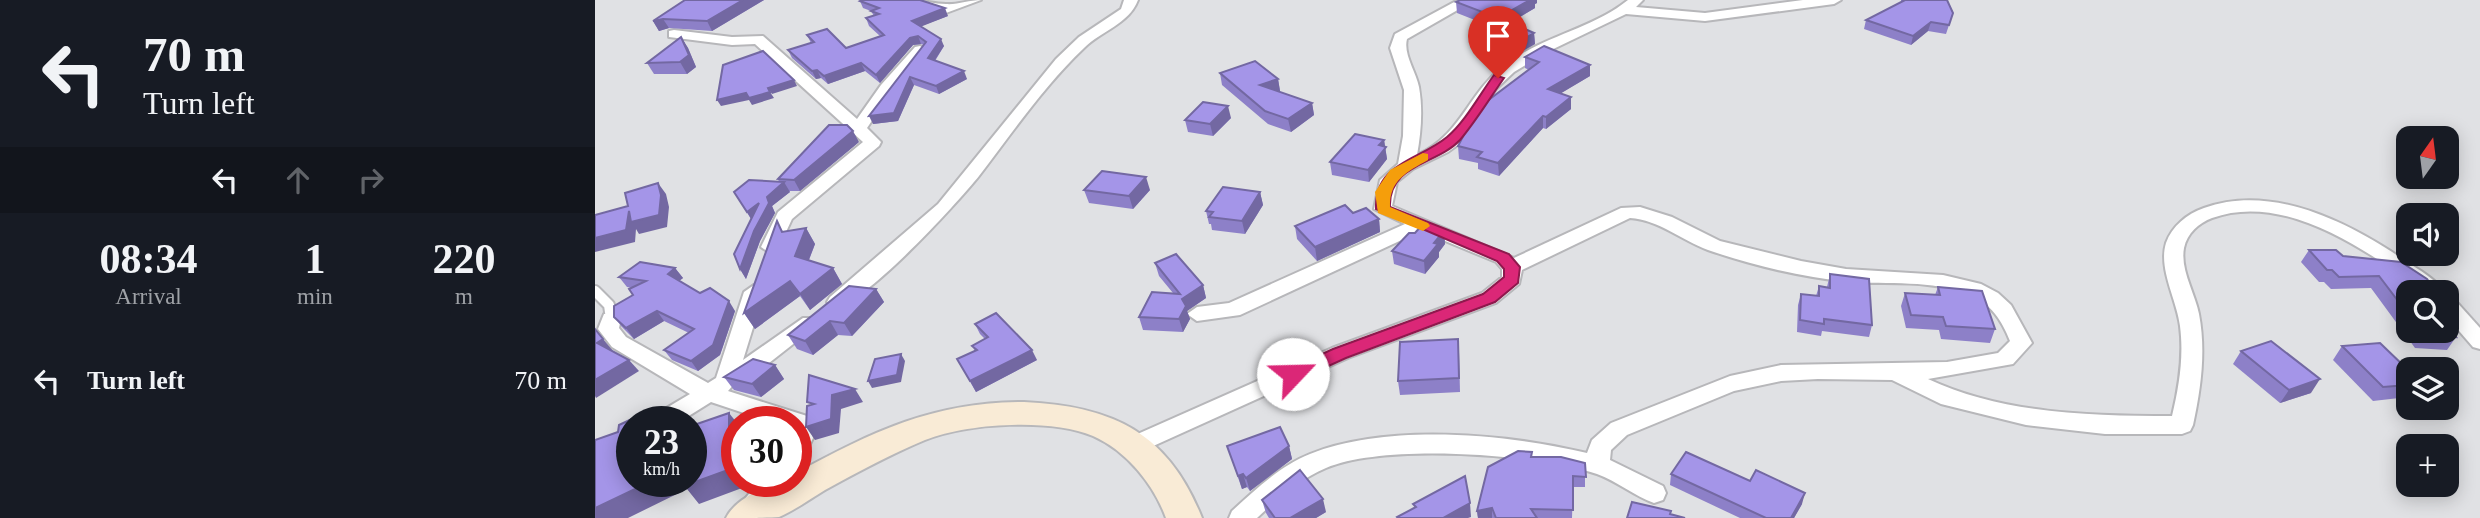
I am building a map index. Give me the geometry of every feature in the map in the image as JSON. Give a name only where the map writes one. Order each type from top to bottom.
[{"type":"main road","points":[[743,518],[884,442],[943,421],[996,414],[1034,413],[1106,427],[1138,448],[1178,498],[1184,518]]},
{"type":"street","points":[[917,0],[946,9],[974,0]]},
{"type":"street","points":[[687,406],[783,345],[893,256],[944,208],[1061,62],[1084,40],[1127,11],[1131,0]]},
{"type":"street","points":[[1406,165],[1415,129],[1406,63],[1397,48],[1400,37],[1468,0]]},
{"type":"street","points":[[1132,446],[1340,353],[1489,298],[1512,279],[1512,267],[1503,258],[1383,209],[1382,192],[1406,165],[1453,139],[1498,78],[1527,57],[1630,5],[1716,16],[1833,0]]},
{"type":"street","points":[[674,34],[732,41],[758,39],[873,142],[784,216],[771,242],[716,388]]},
{"type":"street","points":[[859,127],[886,88],[920,50]]},
{"type":"street","points":[[1896,373],[1949,398],[2026,416],[2105,425],[2182,425],[2195,349],[2174,253],[2182,227],[2215,207],[2256,204],[2351,234],[2381,250],[2419,280]]},
{"type":"street","points":[[1512,267],[1627,212],[1639,212],[1652,215],[1717,247],[1814,270],[1928,279],[1975,289],[1999,303],[2013,321],[2021,343],[2005,359],[1947,370],[1896,373],[1794,372],[1730,384],[1619,429],[1600,446],[1597,465]]},
{"type":"street","points":[[1198,314],[1233,310],[1419,225]]},
{"type":"street","points":[[2459,318],[2480,342]]},
{"type":"street","points":[[611,319],[608,329],[619,342],[760,406]]},
{"type":"street","points":[[1241,518],[1270,491],[1302,469],[1332,456],[1367,449],[1489,447],[1597,465],[1654,493]]},
{"type":"street","points":[[743,518],[761,497]]},
{"type":"lane","points":[[595,291],[609,305],[611,319]]},
{"type":"building","points":[[685,0],[743,0],[707,21],[653,21]]},
{"type":"building","points":[[920,0],[945,8],[912,21],[941,39],[928,58],[964,71],[936,86],[910,77],[894,113],[869,116],[926,42],[918,36],[910,38],[876,75],[861,63],[824,76],[817,70],[812,71],[788,50],[814,42],[807,35],[827,29],[846,48],[884,35],[866,18],[879,14],[871,11],[879,8],[860,1]]},
{"type":"building","points":[[1530,0],[1498,18],[1456,2]]},
{"type":"building","points":[[1905,0],[1947,0],[1953,13],[1949,25],[1931,22],[1913,36],[1866,20]]},
{"type":"building","points":[[1502,19],[1534,33],[1507,49],[1473,35]]},
{"type":"building","points":[[681,37],[689,55],[680,62],[647,63]]},
{"type":"building","points":[[1544,46],[1590,65],[1548,89],[1571,97],[1546,117],[1543,116],[1498,163],[1477,157],[1482,152],[1458,146],[1478,108],[1539,62],[1525,57]]},
{"type":"building","points":[[763,51],[794,80],[768,88],[770,92],[749,98],[746,93],[717,100],[723,65]]},
{"type":"building","points":[[1255,61],[1278,79],[1260,85],[1312,103],[1288,119],[1265,111],[1220,73]]},
{"type":"building","points":[[1203,102],[1228,106],[1210,124],[1185,120]]},
{"type":"building","points":[[829,125],[847,125],[853,131],[794,180],[778,179]]},
{"type":"building","points":[[1355,134],[1384,140],[1379,145],[1386,147],[1368,170],[1330,162]]},
{"type":"building","points":[[1102,171],[1146,177],[1129,196],[1084,190]]},
{"type":"building","points":[[749,180],[784,182],[767,197],[769,203],[754,231],[740,269],[734,254],[759,203],[747,212],[734,192]]},
{"type":"building","points":[[658,183],[661,195],[659,215],[631,222],[629,211],[626,230],[595,238],[595,215],[628,206],[625,193]]},
{"type":"building","points":[[1223,187],[1260,192],[1242,221],[1209,217],[1213,212],[1206,211]]},
{"type":"building","points":[[1345,205],[1353,213],[1366,208],[1379,219],[1315,247],[1295,226]]},
{"type":"building","points":[[777,221],[782,232],[806,228],[795,256],[833,268],[800,294],[790,281],[744,313]]},
{"type":"building","points":[[1422,225],[1444,231],[1434,243],[1438,244],[1424,261],[1392,251],[1409,233],[1415,233]]},
{"type":"building","points":[[2309,250],[2336,250],[2343,256],[2396,261],[2396,266],[2407,266],[2428,280],[2396,280],[2396,298],[2379,276],[2339,277],[2332,270],[2327,270]]},
{"type":"building","points":[[1176,254],[1203,285],[1182,299],[1186,306],[1179,319],[1139,317],[1152,292],[1180,294],[1155,263]]},
{"type":"building","points":[[640,262],[675,268],[668,274],[700,293],[710,288],[729,301],[713,345],[691,361],[664,350],[694,329],[657,311],[626,328],[614,317],[614,306],[633,295],[629,289],[646,281],[619,277]]},
{"type":"building","points":[[1830,274],[1869,279],[1872,325],[1824,319],[1824,324],[1800,320],[1801,294],[1819,296],[1819,286],[1830,288]]},
{"type":"building","points":[[849,286],[876,289],[844,323],[830,321],[805,341],[788,335]]},
{"type":"building","points":[[1938,287],[1982,291],[1995,329],[1946,326],[1943,317],[1911,315],[1905,293],[1940,295]]},
{"type":"building","points":[[996,313],[1032,350],[970,381],[957,359],[977,350],[972,346],[988,337],[975,324]]},
{"type":"building","points":[[595,329],[603,339],[597,343],[629,360],[595,380]]},
{"type":"building","points":[[1458,339],[1459,378],[1398,381],[1400,342]]},
{"type":"building","points":[[2271,341],[2320,379],[2289,390],[2241,351]]},
{"type":"building","points":[[2380,343],[2396,358],[2396,386],[2383,387],[2342,346]]},
{"type":"building","points":[[901,354],[897,375],[868,381],[875,359]]},
{"type":"building","points":[[753,359],[775,365],[752,384],[724,377]]},
{"type":"building","points":[[809,375],[855,389],[832,395],[831,419],[812,425],[812,406],[807,406],[814,404],[807,402]]},
{"type":"building","points":[[721,416],[721,473],[707,478],[707,421]]},
{"type":"building","points":[[1280,427],[1289,446],[1246,478],[1243,474],[1238,476],[1227,446]]},
{"type":"building","points":[[616,433],[616,497],[618,497],[595,508],[595,440]]},
{"type":"building","points":[[1518,451],[1532,452],[1531,457],[1561,457],[1585,463],[1586,477],[1573,476],[1573,510],[1531,509],[1537,518],[1496,518],[1492,508],[1477,511],[1488,467]]},
{"type":"building","points":[[1686,452],[1750,481],[1756,470],[1805,493],[1791,518],[1766,518],[1671,474]]},
{"type":"building","points":[[1300,470],[1323,499],[1290,518],[1275,518],[1262,500]]},
{"type":"building","points":[[1465,476],[1470,503],[1443,518],[1397,517],[1416,507],[1413,504]]},
{"type":"building","points":[[1632,502],[1671,511],[1670,514],[1685,518],[1627,518]]},
{"type":"slow traffic","points":[[1423,157],[1395,173],[1382,192],[1383,209],[1423,226]]},
{"type":"route","points":[[1293,374],[1340,353],[1489,298],[1502,290],[1512,279],[1512,267],[1503,258],[1383,209],[1382,192],[1395,173],[1442,148],[1453,139],[1498,78]]}]
